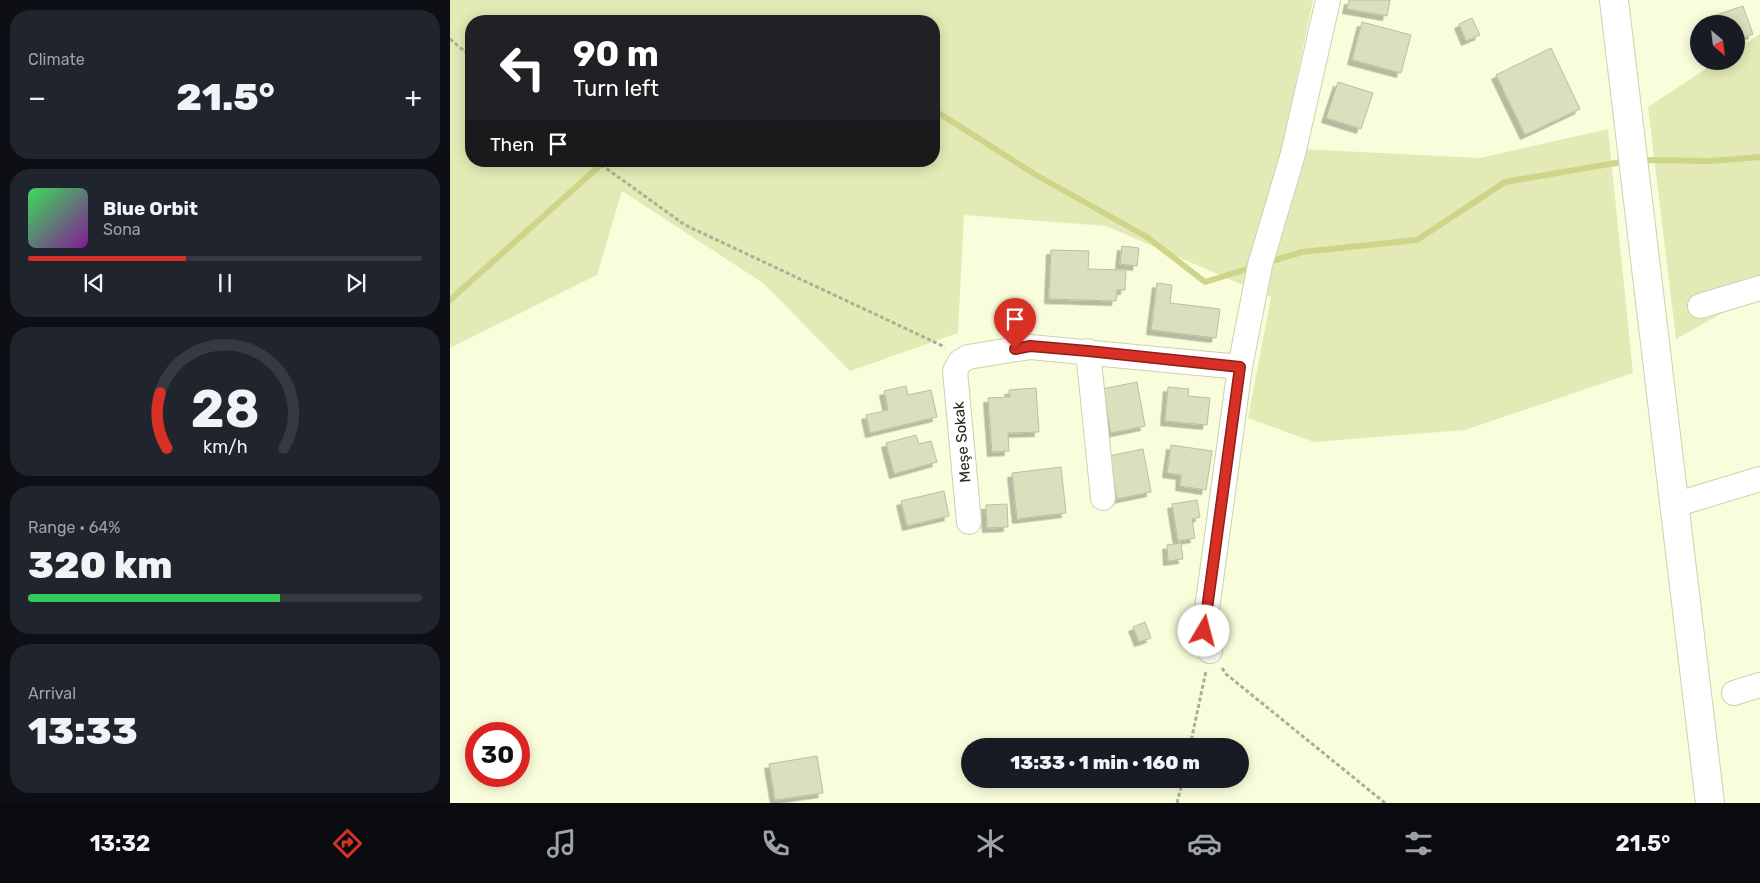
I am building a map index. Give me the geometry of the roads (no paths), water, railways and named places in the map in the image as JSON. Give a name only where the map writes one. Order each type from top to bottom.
[{"type":"street","points":[[1210,651],[1204,631],[1240,367],[1260,265],[1293,154],[1328,0]]},
{"type":"street","points":[[1614,0],[1710,803]]},
{"type":"street","points":[[1700,306],[1760,288]]},
{"type":"street","name":"Meşe Sokak","points":[[969,522],[955,371],[964,360],[1030,346],[1088,351]]},
{"type":"street","points":[[1103,498],[1088,351],[1240,367]]},
{"type":"street","points":[[1674,505],[1760,479]]},
{"type":"street","points":[[1734,693],[1760,685]]},
{"type":"waterway","points":[[940,114],[1036,175],[1147,237],[1205,282],[1254,267]]},
{"type":"waterway","points":[[1639,160],[1711,161],[1760,157]]},
{"type":"waterway","points":[[1265,263],[1302,252],[1417,240],[1505,182],[1627,161]]},
{"type":"waterway","points":[[450,300],[598,167]]}]
